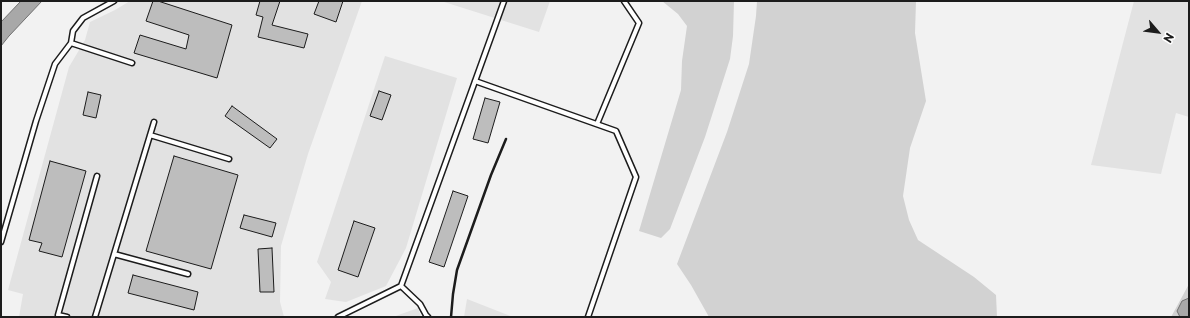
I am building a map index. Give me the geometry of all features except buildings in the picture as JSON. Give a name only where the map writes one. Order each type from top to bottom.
[{"type":"lane","points":[[1,242],[36,121],[55,64],[71,43],[73,31],[83,18],[114,1]]},
{"type":"lane","points":[[338,317],[401,286],[504,1]]},
{"type":"lane","points":[[597,124],[639,23],[624,1]]},
{"type":"lane","points":[[71,43],[132,63]]},
{"type":"lane","points":[[475,81],[616,131],[636,177],[588,317]]},
{"type":"lane","points":[[95,317],[154,122]]},
{"type":"lane","points":[[150,135],[229,159]]},
{"type":"lane","points":[[68,317],[58,315],[97,176]]},
{"type":"lane","points":[[114,254],[188,274]]},
{"type":"lane","points":[[401,286],[420,304],[428,317]]},
{"type":"shaded area","points":[[21,1],[42,1],[1,46],[1,22]]},
{"type":"shaded area","points":[[130,1],[362,1],[308,154],[281,246],[280,302],[284,317],[19,317],[23,294],[8,290],[69,67],[85,40],[90,22]]},
{"type":"shaded area","points":[[441,1],[550,1],[539,32]]},
{"type":"shaded area","points":[[662,1],[734,1],[733,36],[730,59],[705,137],[670,229],[661,238],[639,231],[681,90],[682,61],[687,26],[678,14]]},
{"type":"shaded area","points":[[757,1],[916,1],[915,33],[926,101],[910,148],[903,196],[909,220],[918,240],[974,277],[996,295],[997,317],[709,317],[677,264],[727,132],[749,64]]},
{"type":"shaded area","points":[[1134,1],[1189,1],[1189,117],[1176,113],[1161,174],[1091,165]]},
{"type":"shaded area","points":[[385,56],[457,78],[406,248],[386,286],[346,302],[325,299],[331,282],[317,262]]},
{"type":"shaded area","points":[[1189,284],[1189,317],[1171,317]]},
{"type":"shaded area","points":[[1189,298],[1189,317],[1180,317],[1177,311],[1182,301]]},
{"type":"shaded area","points":[[467,299],[513,317],[464,317]]},
{"type":"shaded area","points":[[418,308],[421,317],[393,317]]},
{"type":"railway","points":[[451,317],[457,270],[491,175],[506,139]]}]
